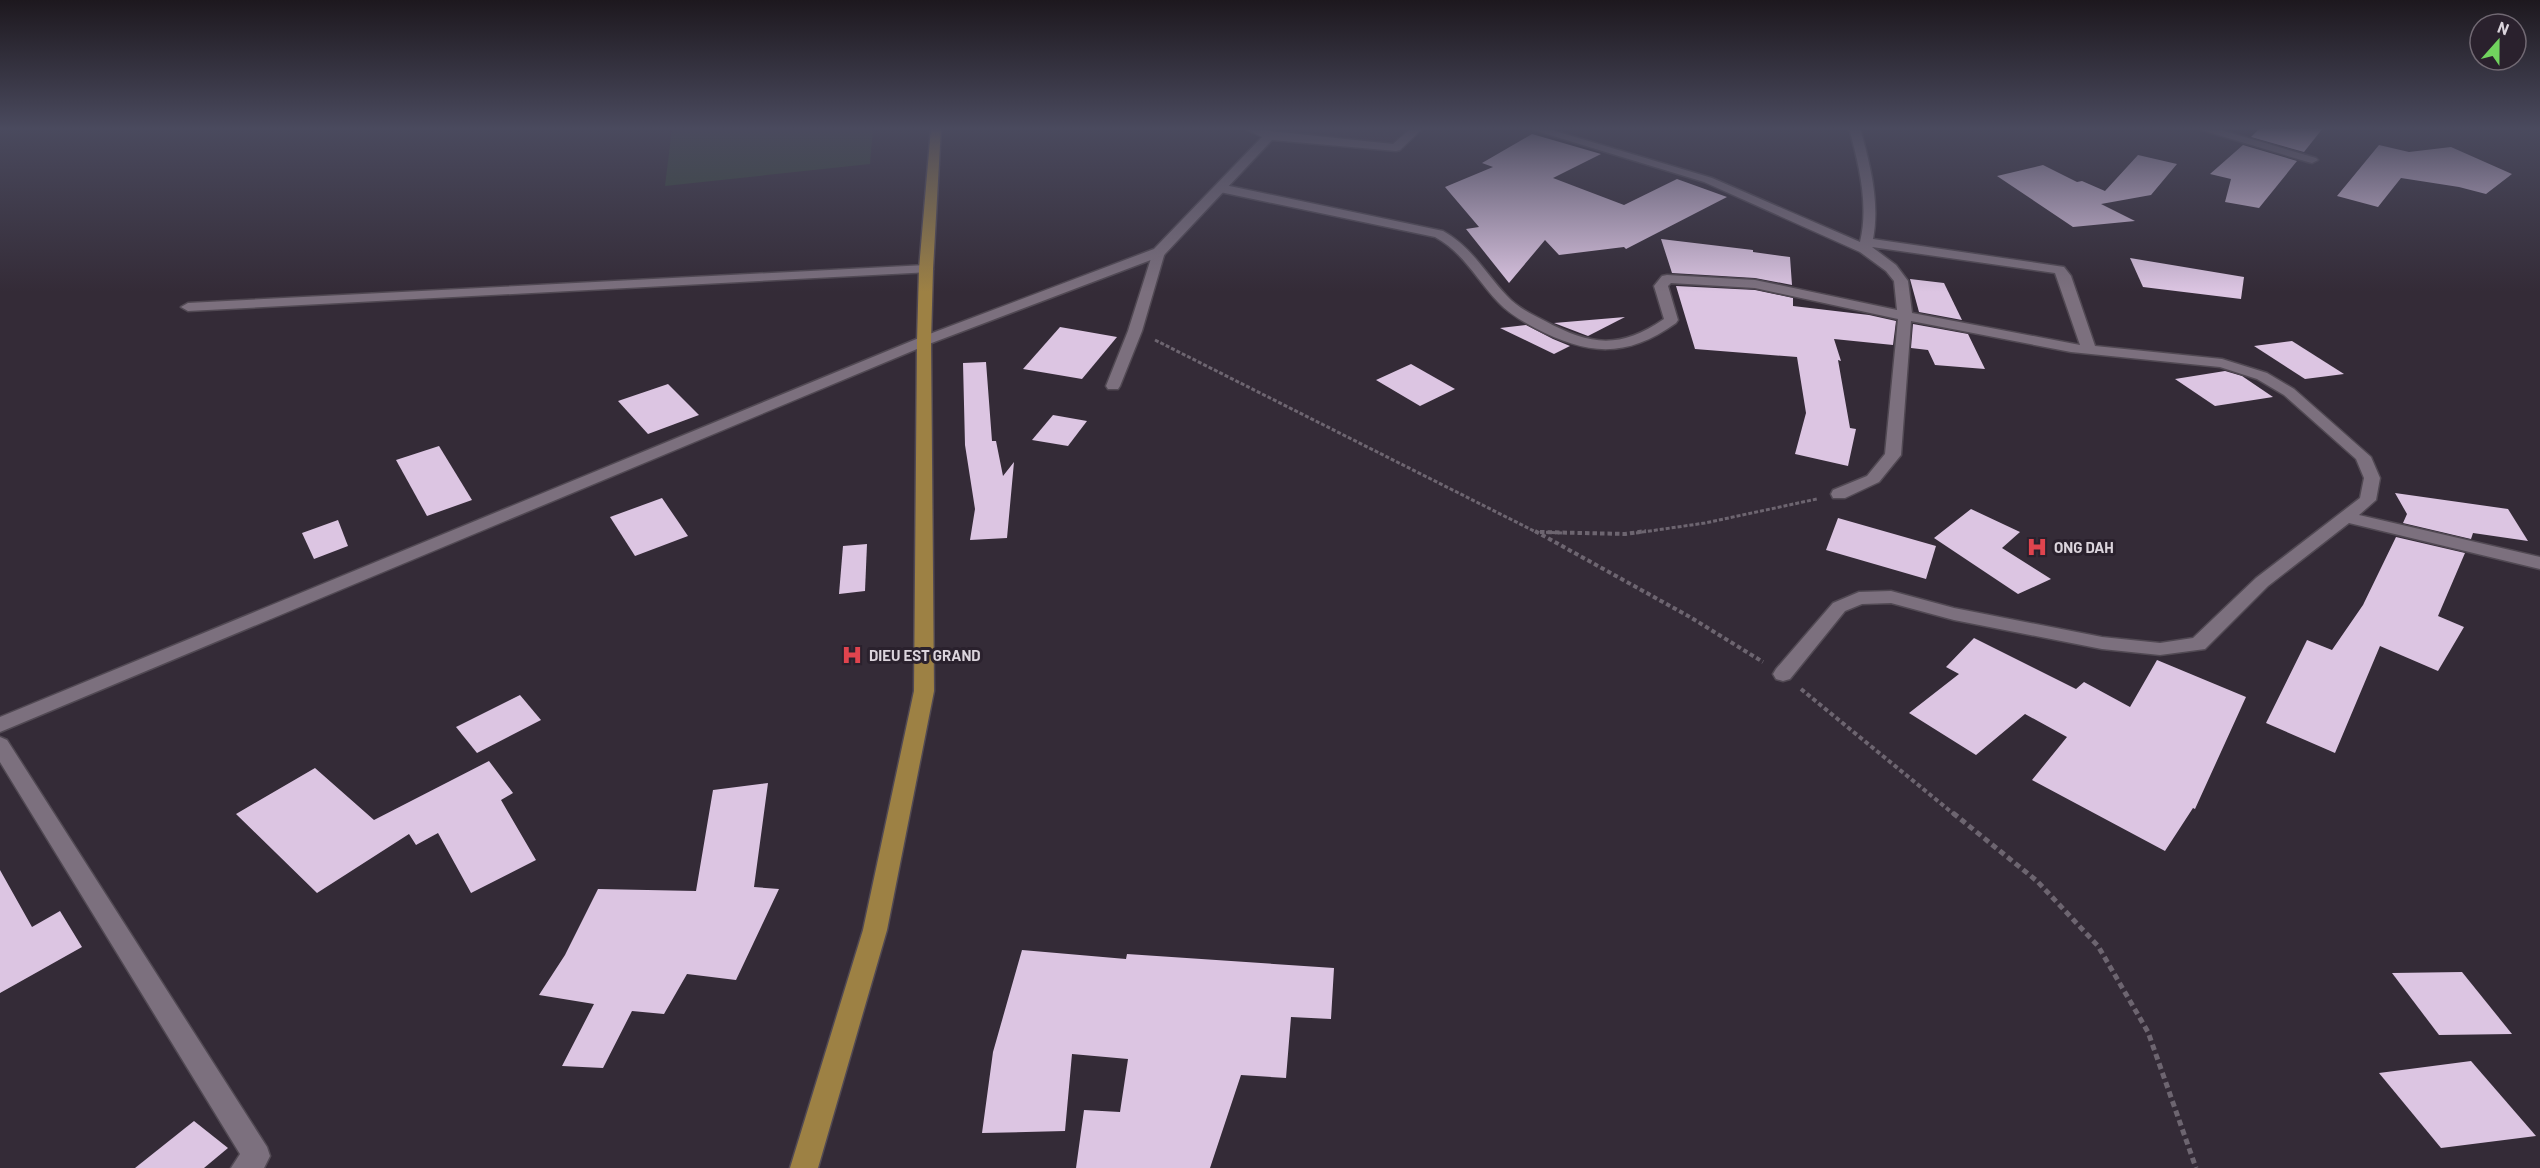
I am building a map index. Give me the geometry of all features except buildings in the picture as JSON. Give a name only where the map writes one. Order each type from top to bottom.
[{"type":"highway","points":[[804,1168],[875,930],[924,691],[924,341],[932,183]]},
{"type":"street","points":[[0,725],[924,341],[1159,252],[1225,183]]},
{"type":"street","points":[[1714,183],[1865,246],[2059,270],[2064,276],[2089,350]]},
{"type":"street","points":[[1865,246],[1871,214],[1868,183]]},
{"type":"street","points":[[1220,188],[1439,234],[1456,242],[1503,300],[1531,320],[1559,335],[1588,344],[1613,345],[1655,332],[1671,320],[1661,286],[1666,279],[1755,284],[1905,316],[2089,350],[2222,363],[2262,376],[2289,392],[2363,458],[2372,478],[2368,500],[2262,582],[2198,644],[2160,649],[2102,643],[1954,614],[1891,597],[1859,598],[1839,607],[1783,675]]},
{"type":"street","points":[[1839,494],[1873,479],[1893,455],[1905,316],[1901,281],[1891,268],[1865,246]]},
{"type":"street","points":[[1113,386],[1135,331],[1159,252]]},
{"type":"street","points":[[188,308],[926,269]]},
{"type":"street","points":[[2346,517],[2540,563]]},
{"type":"street","points":[[0,745],[257,1156],[245,1168]]},
{"type":"path","points":[[1135,331],[1539,532],[1718,633],[1783,675],[2037,881],[2098,946],[2148,1032],[2196,1168]]},
{"type":"path","points":[[1539,532],[1624,534],[1706,523],[1839,494]]},
{"type":"green space","points":[[665,183],[698,183],[665,186]]},
{"type":"place","name":"ONG DAH","points":[[2037,547]]},
{"type":"place","name":"DIEU EST GRAND","points":[[852,655]]}]
